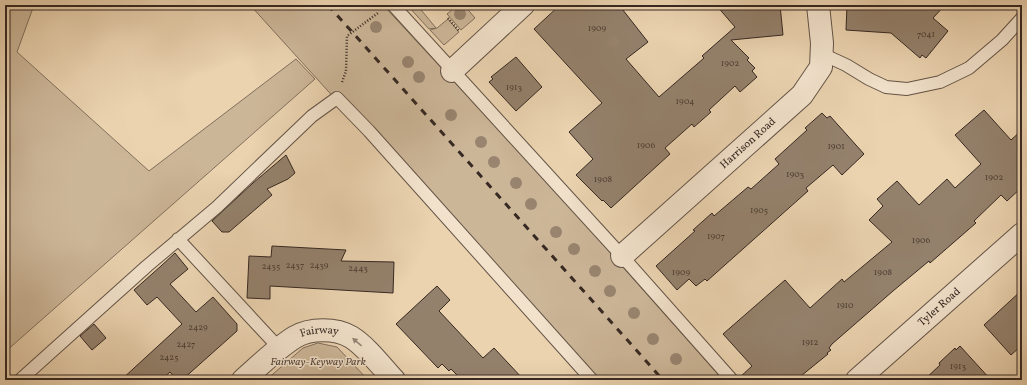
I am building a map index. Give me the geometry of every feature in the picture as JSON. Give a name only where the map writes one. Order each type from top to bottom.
[{"type":"street","points":[[452,71],[523,5]]},
{"type":"street","name":"Harrison Road","points":[[622,256],[802,95],[821,68],[822,42],[818,5]]},
{"type":"street","name":"Tyler Road","points":[[857,380],[1022,234]]},
{"type":"street","name":"Fairway","points":[[243,380],[295,337],[310,331],[337,331],[351,337],[360,344],[394,380]]},
{"type":"lane","points":[[388,7],[452,71],[622,256],[732,380]]},
{"type":"lane","points":[[822,54],[846,65],[886,87],[907,89],[940,82],[969,68],[1002,40],[1022,18]]},
{"type":"lane","points":[[20,380],[178,239],[217,207],[312,116],[337,98],[369,131],[592,380]]},
{"type":"lane","points":[[178,239],[280,349]]},
{"type":"path","points":[[337,98],[346,71],[347,36],[388,7]]},
{"type":"path","points":[[448,18],[459,31]]},
{"type":"green space","points":[[5,5],[34,5],[17,52],[149,171],[296,59],[315,79],[5,352]]},
{"type":"green space","points":[[250,5],[383,5],[560,196],[723,380],[590,380]]},
{"type":"green space","points":[[407,5],[417,5],[436,28],[429,29]]},
{"type":"green space","points":[[458,5],[464,5],[475,18],[461,30],[447,14]]},
{"type":"green space","points":[[448,19],[459,32],[444,45],[430,30],[437,28]]},
{"type":"green space","name":"Fairway-Keyway Park","points":[[318,343],[337,347],[368,380],[266,380],[303,348]]},
{"type":"building","points":[[560,5],[619,5],[648,42],[626,59],[659,97],[704,58],[702,56],[735,27],[716,5],[780,5],[783,35],[731,40],[749,58],[747,60],[755,68],[752,71],[757,77],[740,92],[735,86],[709,110],[711,112],[694,127],[692,124],[665,148],[670,154],[611,208],[576,175],[593,159],[569,132],[602,103],[534,29]]},
{"type":"building","points":[[847,5],[945,5],[933,18],[948,31],[926,58],[922,55],[920,58],[891,33],[846,30]]},
{"type":"building","points":[[516,57],[542,87],[516,111],[489,82],[493,79],[491,77]]},
{"type":"building","points":[[984,110],[1011,140],[1022,130],[1022,187],[1007,201],[1001,195],[974,221],[976,223],[930,263],[929,261],[893,291],[832,344],[829,348],[831,350],[827,353],[828,354],[796,380],[739,380],[739,378],[752,366],[723,334],[785,280],[810,308],[842,279],[844,282],[892,242],[869,220],[883,206],[877,199],[897,181],[919,205],[947,179],[955,188],[981,164],[955,135]]},
{"type":"building","points":[[822,113],[827,118],[830,116],[864,154],[842,175],[833,165],[806,188],[808,191],[707,281],[705,279],[696,286],[689,279],[677,290],[656,266],[695,231],[693,230],[712,213],[714,216],[748,187],[751,189],[779,164],[775,159],[807,130],[805,128]]},
{"type":"building","points":[[286,155],[295,173],[288,179],[267,189],[272,195],[229,232],[222,232],[212,221]]},
{"type":"building","points":[[272,246],[346,250],[341,261],[394,262],[393,293],[270,286],[270,299],[247,298],[249,256],[271,257]]},
{"type":"building","points":[[175,253],[188,269],[170,284],[196,312],[213,297],[237,324],[237,331],[182,380],[177,380],[170,372],[161,380],[121,380],[182,324],[157,297],[147,305],[134,290]]},
{"type":"building","points":[[437,286],[450,300],[439,311],[483,358],[494,348],[524,380],[462,380],[451,369],[449,371],[442,364],[438,368],[396,324]]},
{"type":"building","points":[[1022,290],[1022,345],[1011,355],[984,325]]},
{"type":"building","points":[[94,324],[106,338],[92,350],[80,336]]},
{"type":"building","points":[[960,346],[991,380],[924,380],[940,365],[939,363],[955,348],[956,350]]},
{"type":"railway","points":[[328,5],[663,380]]}]
